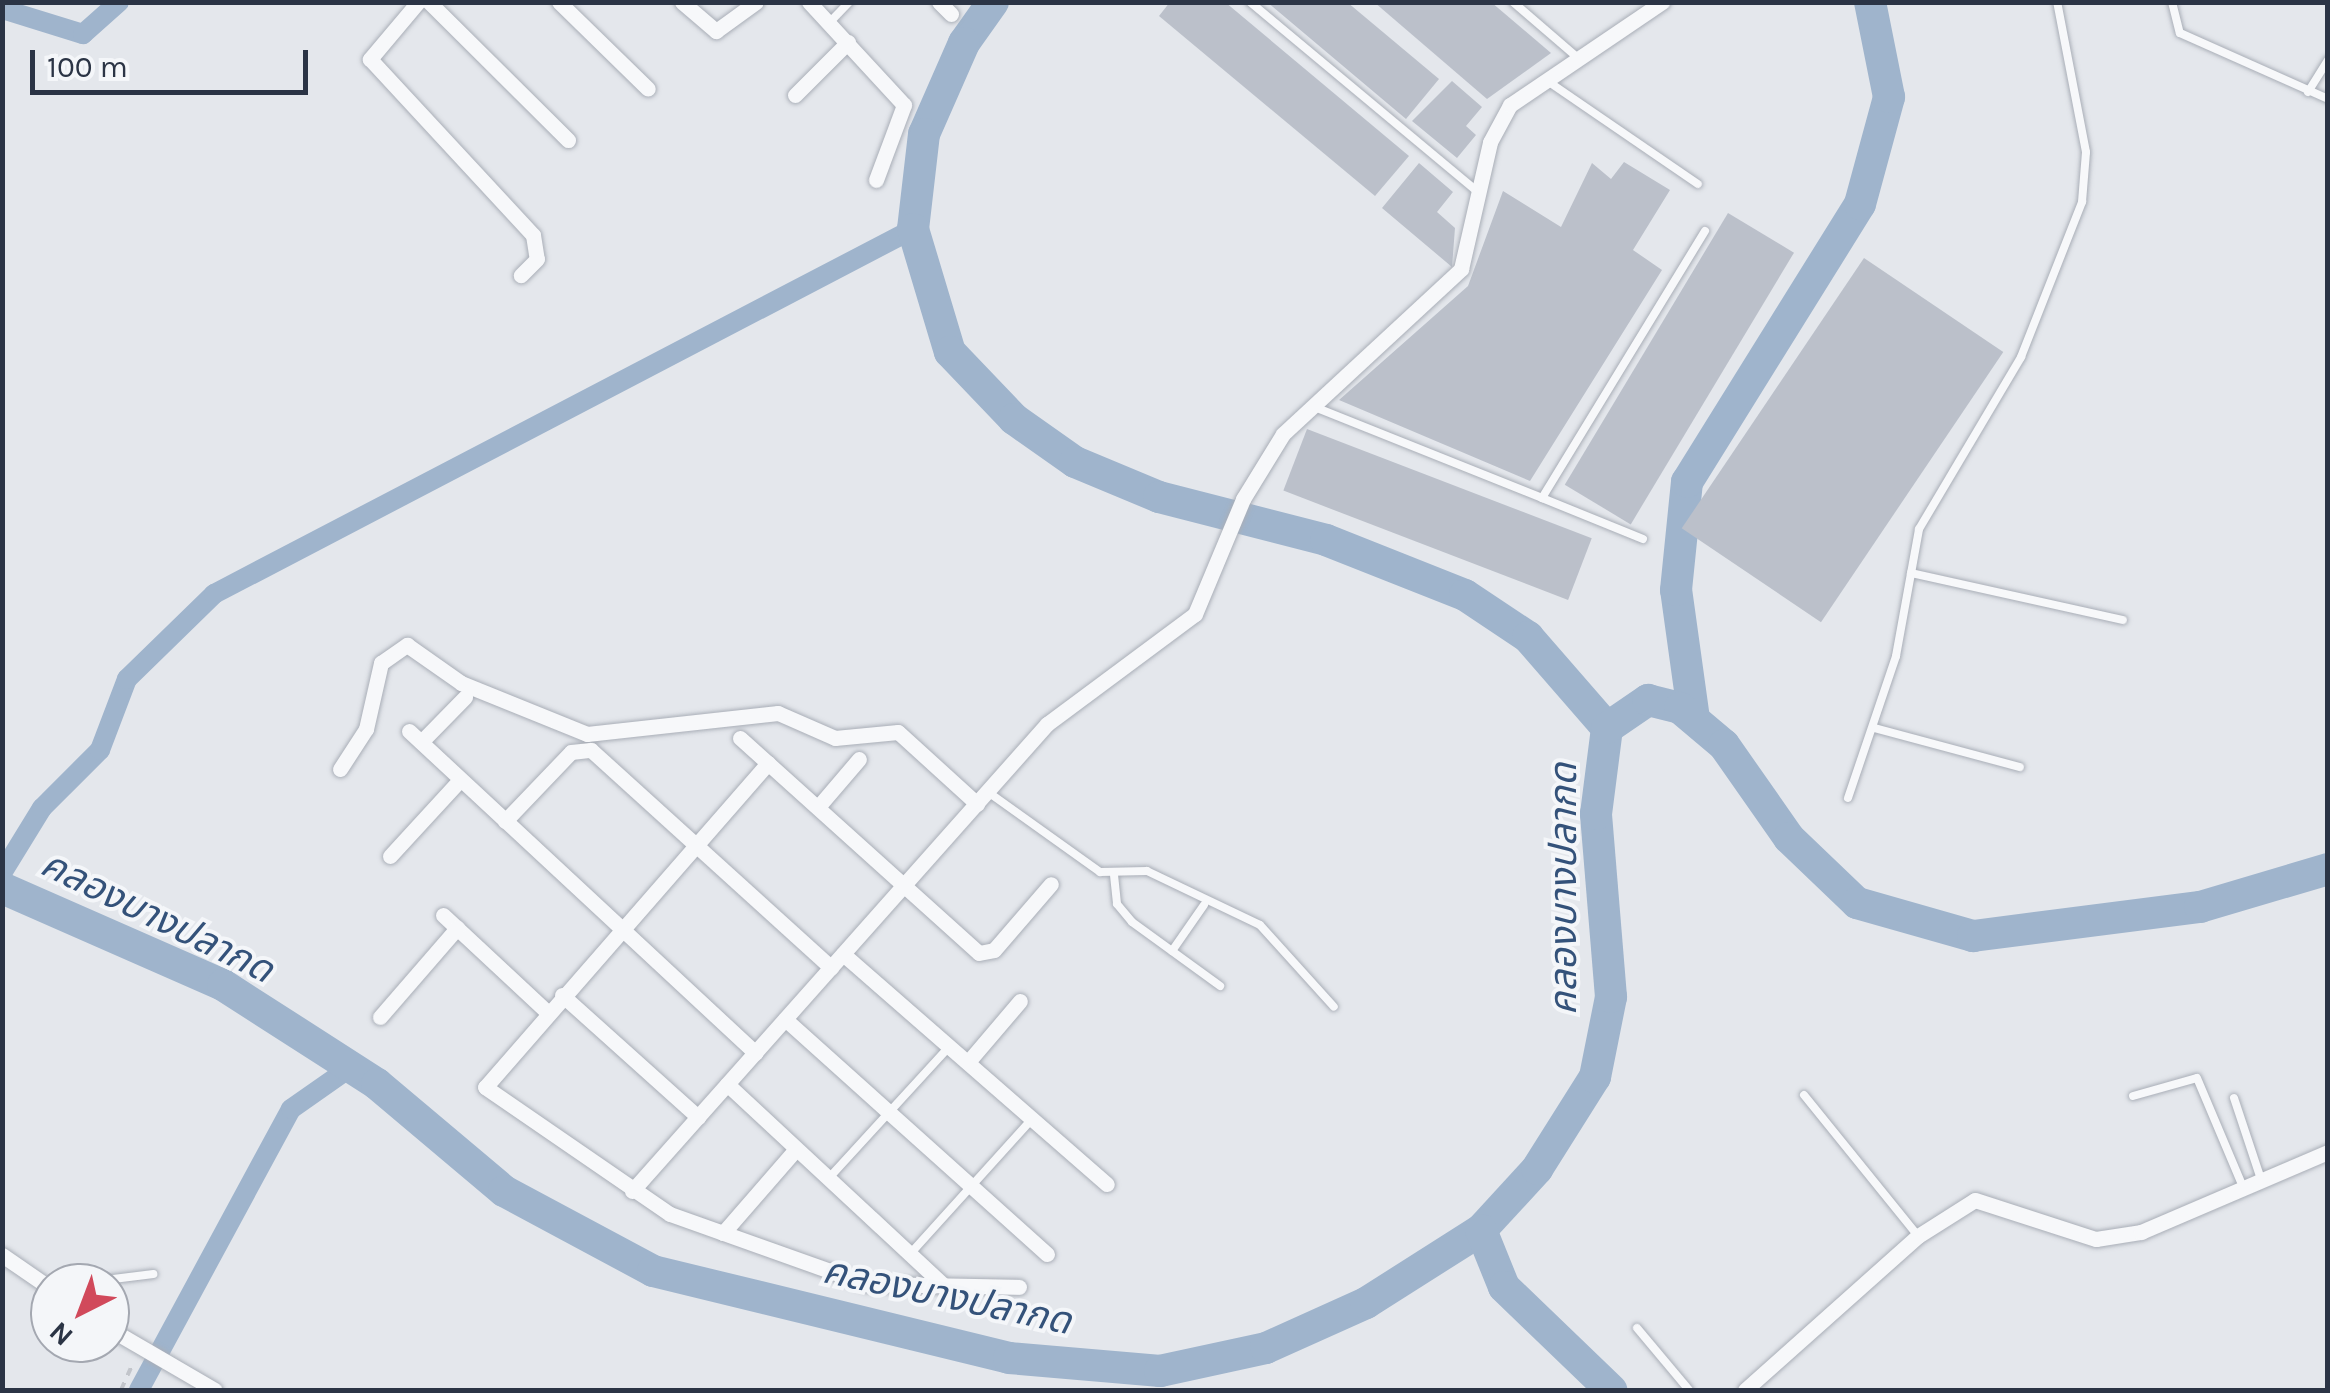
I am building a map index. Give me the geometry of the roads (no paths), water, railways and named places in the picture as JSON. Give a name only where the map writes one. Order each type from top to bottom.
[{"type":"street","points":[[418,2],[370,59],[532,235],[538,259],[521,275]]},
{"type":"street","points":[[429,2],[568,140]]},
{"type":"street","points":[[560,2],[648,89]]},
{"type":"street","points":[[682,2],[716,32],[756,2]]},
{"type":"street","points":[[809,2],[904,105],[876,180]]},
{"type":"street","points":[[632,1191],[1047,724],[1178,633],[1209,593],[1235,534],[1243,498],[1308,404],[1456,278],[1482,196],[1494,128],[1546,80],[1662,2]]},
{"type":"street","points":[[794,95],[848,42]]},
{"type":"street","points":[[340,770],[366,729],[381,663],[407,646],[460,683],[587,734],[778,713],[835,738],[898,732],[982,798]]},
{"type":"street","points":[[464,696],[415,737],[755,1052]]},
{"type":"street","points":[[740,738],[985,953],[1052,884]]},
{"type":"street","points":[[505,821],[579,747],[698,844],[830,968]]},
{"type":"street","points":[[818,807],[859,759]]},
{"type":"street","points":[[768,763],[485,1087],[632,1191],[723,1233],[868,1284],[950,1291],[1019,1287]]},
{"type":"street","points":[[390,856],[459,781]]},
{"type":"street","points":[[443,914],[547,1012]]},
{"type":"street","points":[[380,1017],[458,928]]},
{"type":"street","points":[[843,954],[1106,1184]]},
{"type":"street","points":[[562,995],[698,1116]]},
{"type":"street","points":[[968,1062],[1020,1001]]},
{"type":"street","points":[[785,1019],[1047,1254]]},
{"type":"street","points":[[727,1084],[950,1291]]},
{"type":"street","points":[[723,1233],[796,1149]]},
{"type":"street","points":[[1745,1390],[1918,1236],[1975,1200],[2096,1239],[2141,1232],[2328,1152]]},
{"type":"street","points":[[2,1255],[30,1274]]},
{"type":"street","points":[[130,1344],[214,1390]]},
{"type":"lane","points":[[829,22],[850,2]]},
{"type":"lane","points":[[1250,2],[1482,196]]},
{"type":"lane","points":[[1513,2],[1578,58]]},
{"type":"lane","points":[[1848,798],[1874,728],[1919,529],[2021,358],[2082,202],[2086,152],[2057,2]]},
{"type":"lane","points":[[2172,2],[2180,33],[2328,99]]},
{"type":"lane","points":[[2308,92],[2328,60]]},
{"type":"lane","points":[[1546,80],[1698,184]]},
{"type":"lane","points":[[1542,498],[1705,231]]},
{"type":"lane","points":[[1308,404],[1644,539]]},
{"type":"lane","points":[[1911,573],[2123,620]]},
{"type":"lane","points":[[1874,728],[2020,767]]},
{"type":"lane","points":[[982,798],[1114,875],[1147,871],[1204,905],[1260,924],[1334,1007]]},
{"type":"lane","points":[[1114,875],[1116,904],[1220,986]]},
{"type":"lane","points":[[1172,950],[1204,905]]},
{"type":"lane","points":[[828,1178],[950,1046]]},
{"type":"lane","points":[[2134,1096],[2197,1078],[2244,1189]]},
{"type":"lane","points":[[1804,1095],[1918,1236]]},
{"type":"lane","points":[[2234,1098],[2262,1181]]},
{"type":"lane","points":[[910,1254],[1032,1119]]},
{"type":"lane","points":[[130,1277],[153,1274]]},
{"type":"lane","points":[[1637,1328],[1689,1390]]},
{"type":"waterway","points":[[2,9],[83,34],[119,2]]},
{"type":"waterway","points":[[993,2],[964,43],[924,134],[913,229],[950,352],[1014,419],[1075,462],[1159,497],[1326,540],[1465,595],[1528,637],[1607,728]]},
{"type":"waterway","points":[[1694,719],[1676,590],[1687,482],[1860,204],[1889,97],[1870,2]]},
{"type":"waterway","points":[[2,873],[42,808],[100,750],[127,679],[214,594],[913,229]]},
{"type":"waterway","name":"คลองบางปลากด","points":[[2,888],[223,985],[377,1084],[504,1191],[653,1271],[1009,1358],[1160,1371],[1266,1348],[1366,1303],[1481,1230],[1537,1169],[1595,1077],[1611,997],[1596,814],[1607,728],[1648,700],[1680,708],[1724,745],[1789,838],[1857,903],[1973,936],[2200,907],[2328,869]]},
{"type":"waterway","points":[[139,1390],[291,1109],[351,1067]]},
{"type":"waterway","points":[[1481,1230],[1504,1287],[1611,1390]]}]
